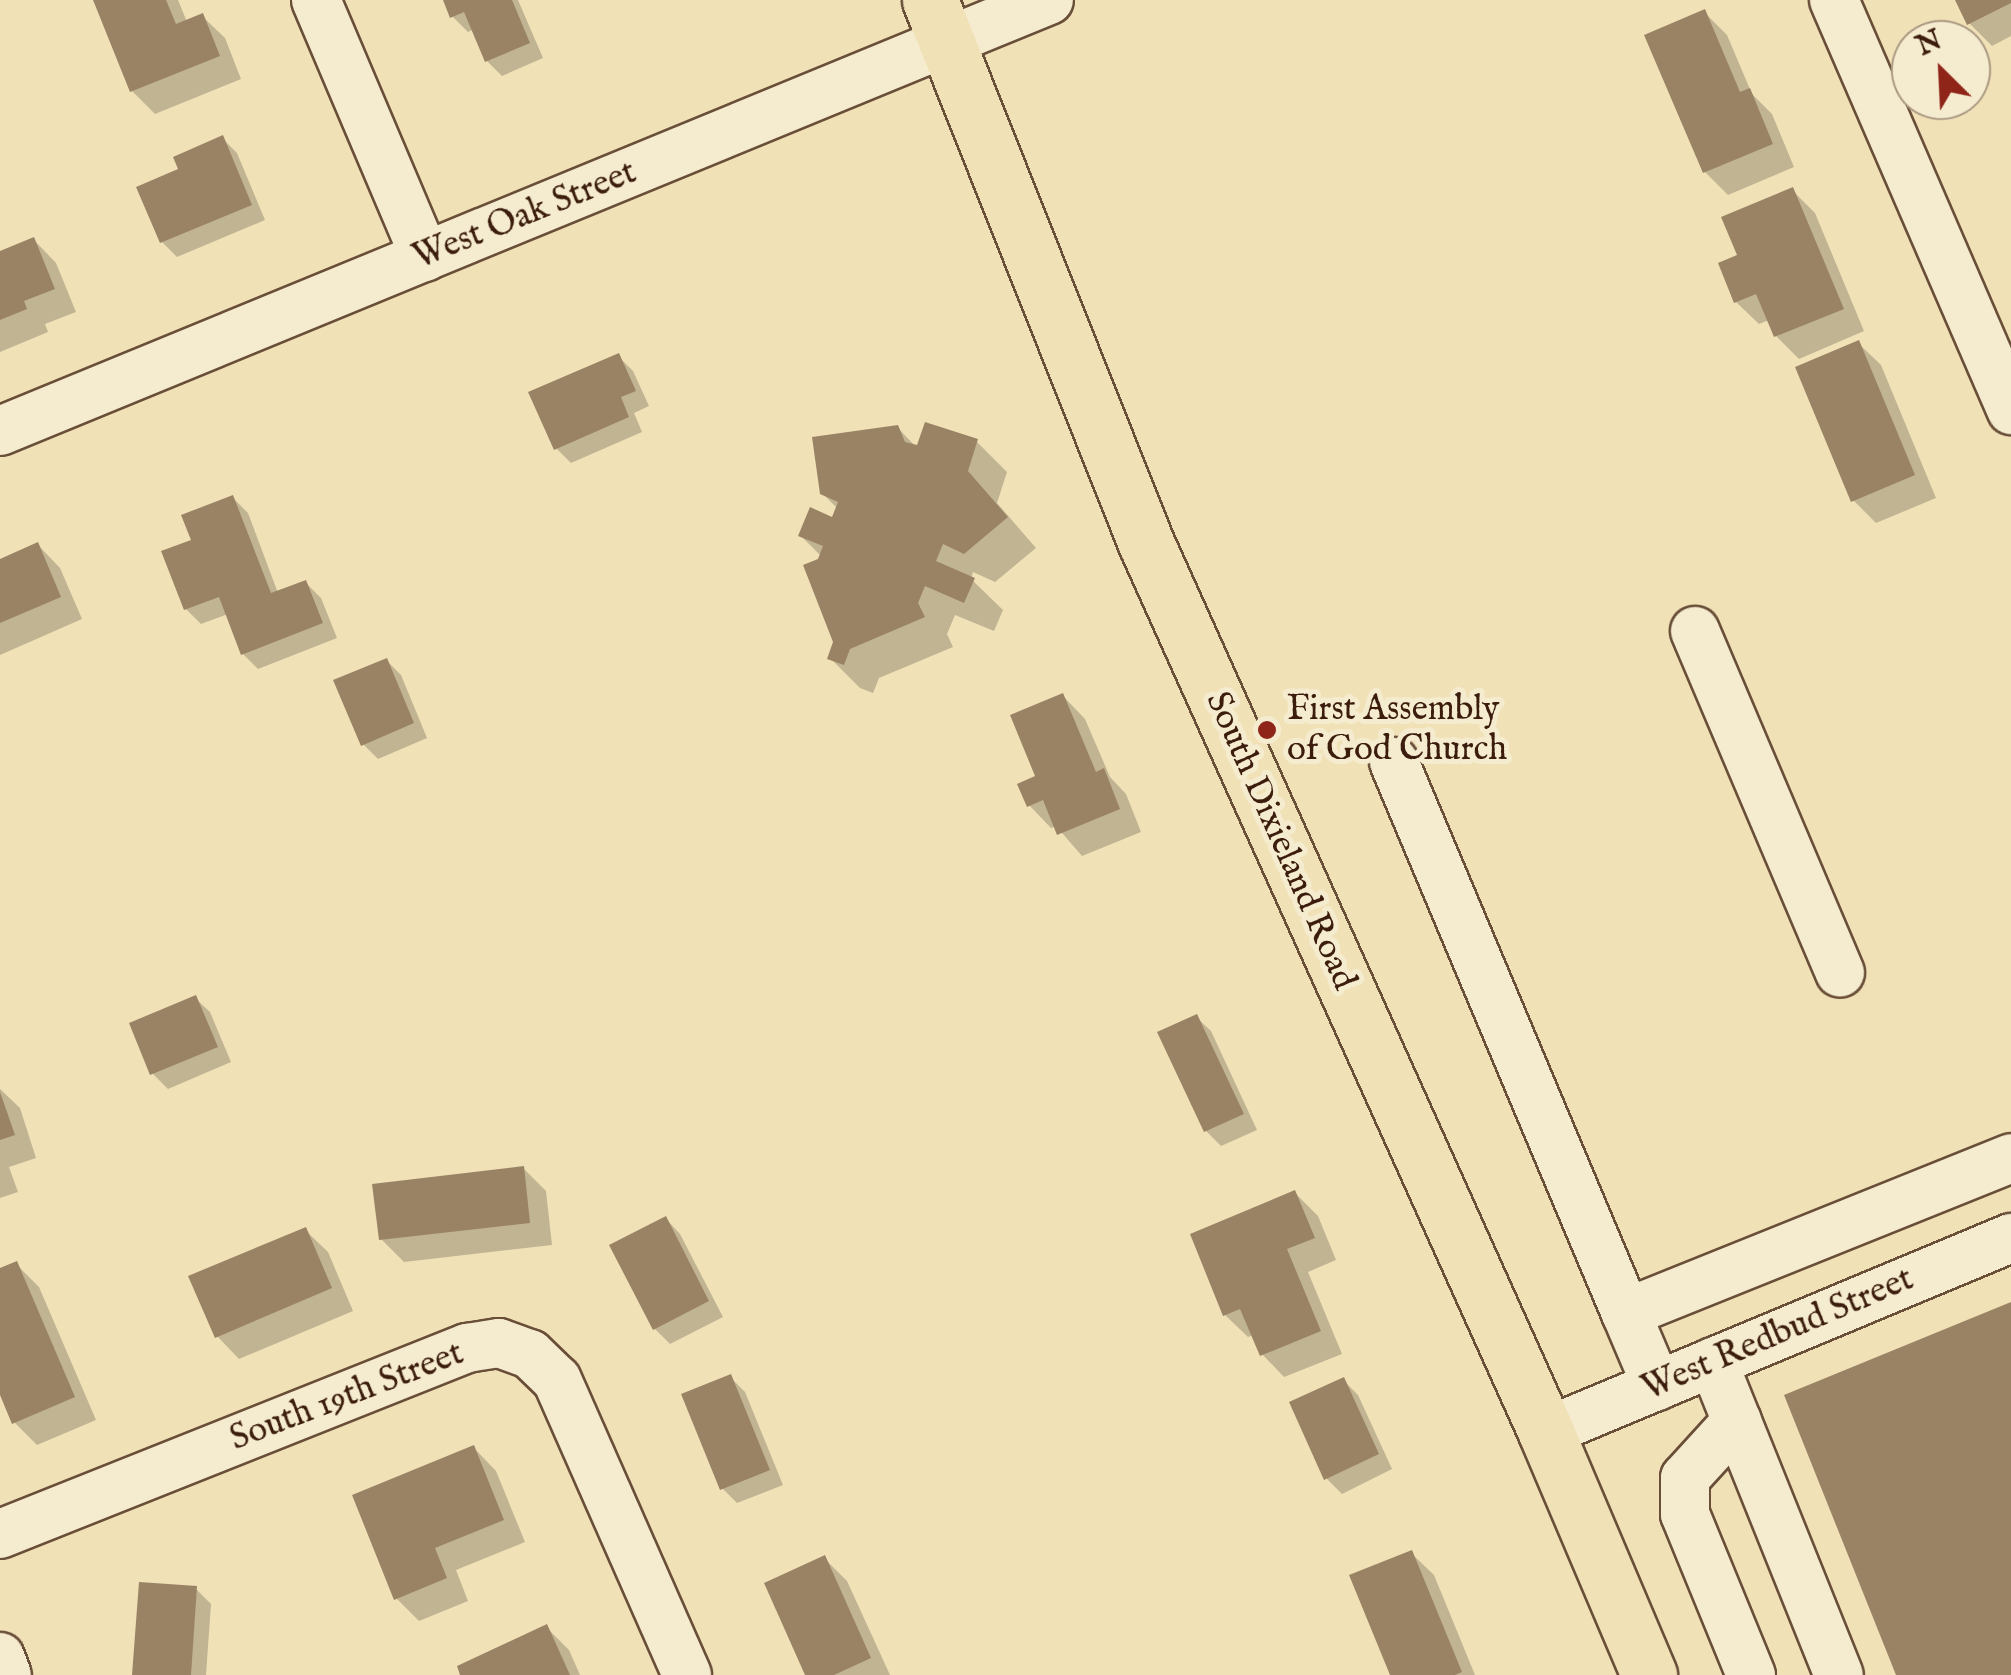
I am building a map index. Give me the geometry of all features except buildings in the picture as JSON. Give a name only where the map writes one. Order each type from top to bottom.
[{"type":"main road","name":"South Dixieland Road","points":[[938,21],[1146,544],[1546,1432],[1649,1675]]},
{"type":"street","points":[[316,0],[424,257]]},
{"type":"street","name":"West Oak Street","points":[[0,432],[424,257],[938,21],[1049,0]]},
{"type":"street","points":[[1834,0],[2011,410]]},
{"type":"street","points":[[1695,631],[1840,972]]},
{"type":"street","points":[[1394,762],[1656,1386]]},
{"type":"street","points":[[1626,1313],[2011,1158]]},
{"type":"street","name":"West Redbud Street","points":[[1546,1432],[2011,1238]]},
{"type":"street","name":"South 19th Street","points":[[0,1534],[467,1348],[499,1344],[530,1354],[557,1380],[687,1675]]},
{"type":"street","points":[[1714,1362],[1839,1675]]},
{"type":"street","points":[[1736,1421],[1685,1478],[1685,1514],[1751,1675]]},
{"type":"street","points":[[0,1657],[8,1675]]},
{"type":"place","name":"First Assembly of God Church","points":[[1267,730]]}]
